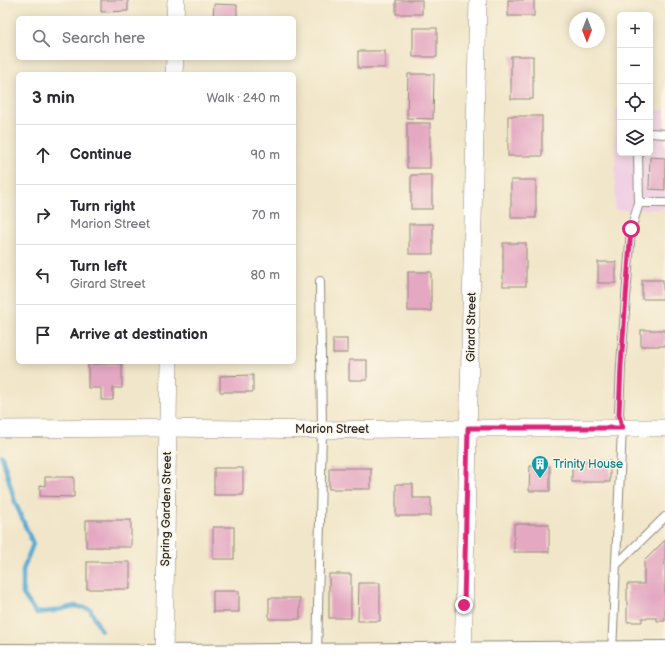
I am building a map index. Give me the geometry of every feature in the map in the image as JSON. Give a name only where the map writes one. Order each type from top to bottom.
[{"type":"street","points":[[176,0],[176,16]]},
{"type":"street","name":"Girard Street","points":[[463,657],[478,0]]},
{"type":"street","points":[[174,72],[175,60]]},
{"type":"street","name":"Spring Garden Street","points":[[164,656],[169,364]]},
{"type":"street","name":"Marion Street","points":[[0,428],[322,430],[665,428]]},
{"type":"street","points":[[0,655],[164,656],[193,658],[267,658],[317,655],[390,658],[665,652]]},
{"type":"lane","points":[[653,133],[665,134]]},
{"type":"lane","points":[[612,652],[622,428],[619,414],[631,229],[639,203],[638,156]]},
{"type":"lane","points":[[639,203],[665,203]]},
{"type":"lane","points":[[317,655],[322,430],[320,281]]},
{"type":"lane","points":[[616,565],[665,517]]},
{"type":"shaded area","points":[[616,109],[617,156],[653,156],[653,110],[665,110],[665,209],[615,210]]},
{"type":"building","points":[[101,0],[128,0],[128,11],[101,12]]},
{"type":"building","points":[[396,0],[422,0],[422,14],[396,14]]},
{"type":"building","points":[[508,0],[534,0],[534,16],[508,16]]},
{"type":"building","points":[[214,4],[237,5],[237,16],[213,16]]},
{"type":"building","points":[[413,28],[437,28],[437,57],[413,57]]},
{"type":"building","points":[[358,51],[385,51],[385,68],[358,68]]},
{"type":"building","points":[[511,56],[533,56],[533,99],[511,99]]},
{"type":"building","points":[[408,74],[434,74],[433,119],[407,118]]},
{"type":"building","points":[[508,116],[542,116],[542,156],[508,156]]},
{"type":"building","points":[[407,123],[430,123],[430,168],[407,168]]},
{"type":"building","points":[[650,157],[665,158],[665,190],[649,189]]},
{"type":"building","points":[[411,175],[432,175],[432,209],[411,209]]},
{"type":"building","points":[[511,180],[536,180],[536,218],[511,218]]},
{"type":"building","points":[[409,224],[433,224],[433,254],[409,254]]},
{"type":"building","points":[[503,243],[526,243],[526,286],[503,286]]},
{"type":"building","points":[[598,262],[616,262],[616,283],[598,283]]},
{"type":"building","points":[[408,272],[431,272],[431,311],[408,311]]},
{"type":"building","points":[[642,280],[663,280],[663,299],[642,299]]},
{"type":"building","points":[[641,330],[665,330],[665,346],[641,346]]},
{"type":"building","points":[[333,339],[347,339],[347,353],[333,353]]},
{"type":"building","points":[[349,360],[367,360],[367,380],[349,380]]},
{"type":"building","points":[[88,364],[122,364],[122,388],[113,388],[113,400],[101,400],[101,388],[88,388]]},
{"type":"building","points":[[253,375],[253,392],[220,392],[220,376]]},
{"type":"building","points":[[572,461],[610,461],[610,482],[572,482]]},
{"type":"building","name":"Trinity House","points":[[534,463],[547,463],[547,466],[550,466],[550,491],[529,491],[530,466],[534,466]]},
{"type":"building","points":[[214,468],[243,468],[243,495],[214,495]]},
{"type":"building","points":[[329,468],[371,468],[371,489],[329,489]]},
{"type":"building","points":[[45,477],[74,477],[74,497],[40,496],[40,485],[45,486]]},
{"type":"building","points":[[396,484],[413,484],[413,498],[431,498],[431,516],[396,516]]},
{"type":"building","points":[[86,520],[131,520],[131,547],[86,547]]},
{"type":"building","points":[[514,524],[549,524],[549,552],[514,552]]},
{"type":"building","points":[[213,527],[234,527],[234,559],[213,559]]},
{"type":"building","points":[[665,540],[665,621],[657,621],[657,618],[642,618],[642,622],[627,622],[627,584],[644,584],[644,561]]},
{"type":"building","points":[[87,562],[130,562],[130,589],[87,589]]},
{"type":"building","points":[[329,574],[351,574],[351,618],[329,618]]},
{"type":"building","points":[[359,583],[380,583],[380,621],[358,621]]},
{"type":"building","points":[[213,591],[239,591],[239,612],[213,612]]},
{"type":"building","points":[[269,598],[300,598],[300,619],[269,619]]},
{"type":"waterway","points":[[2,456],[15,502],[33,544],[23,570],[23,594],[36,613],[75,606],[90,609],[101,630]]},
{"type":"place","name":"Trinity House","points":[[540,479]]},
{"type":"route","points":[[464,605],[468,428],[622,428],[619,414],[621,365],[631,229]]}]
